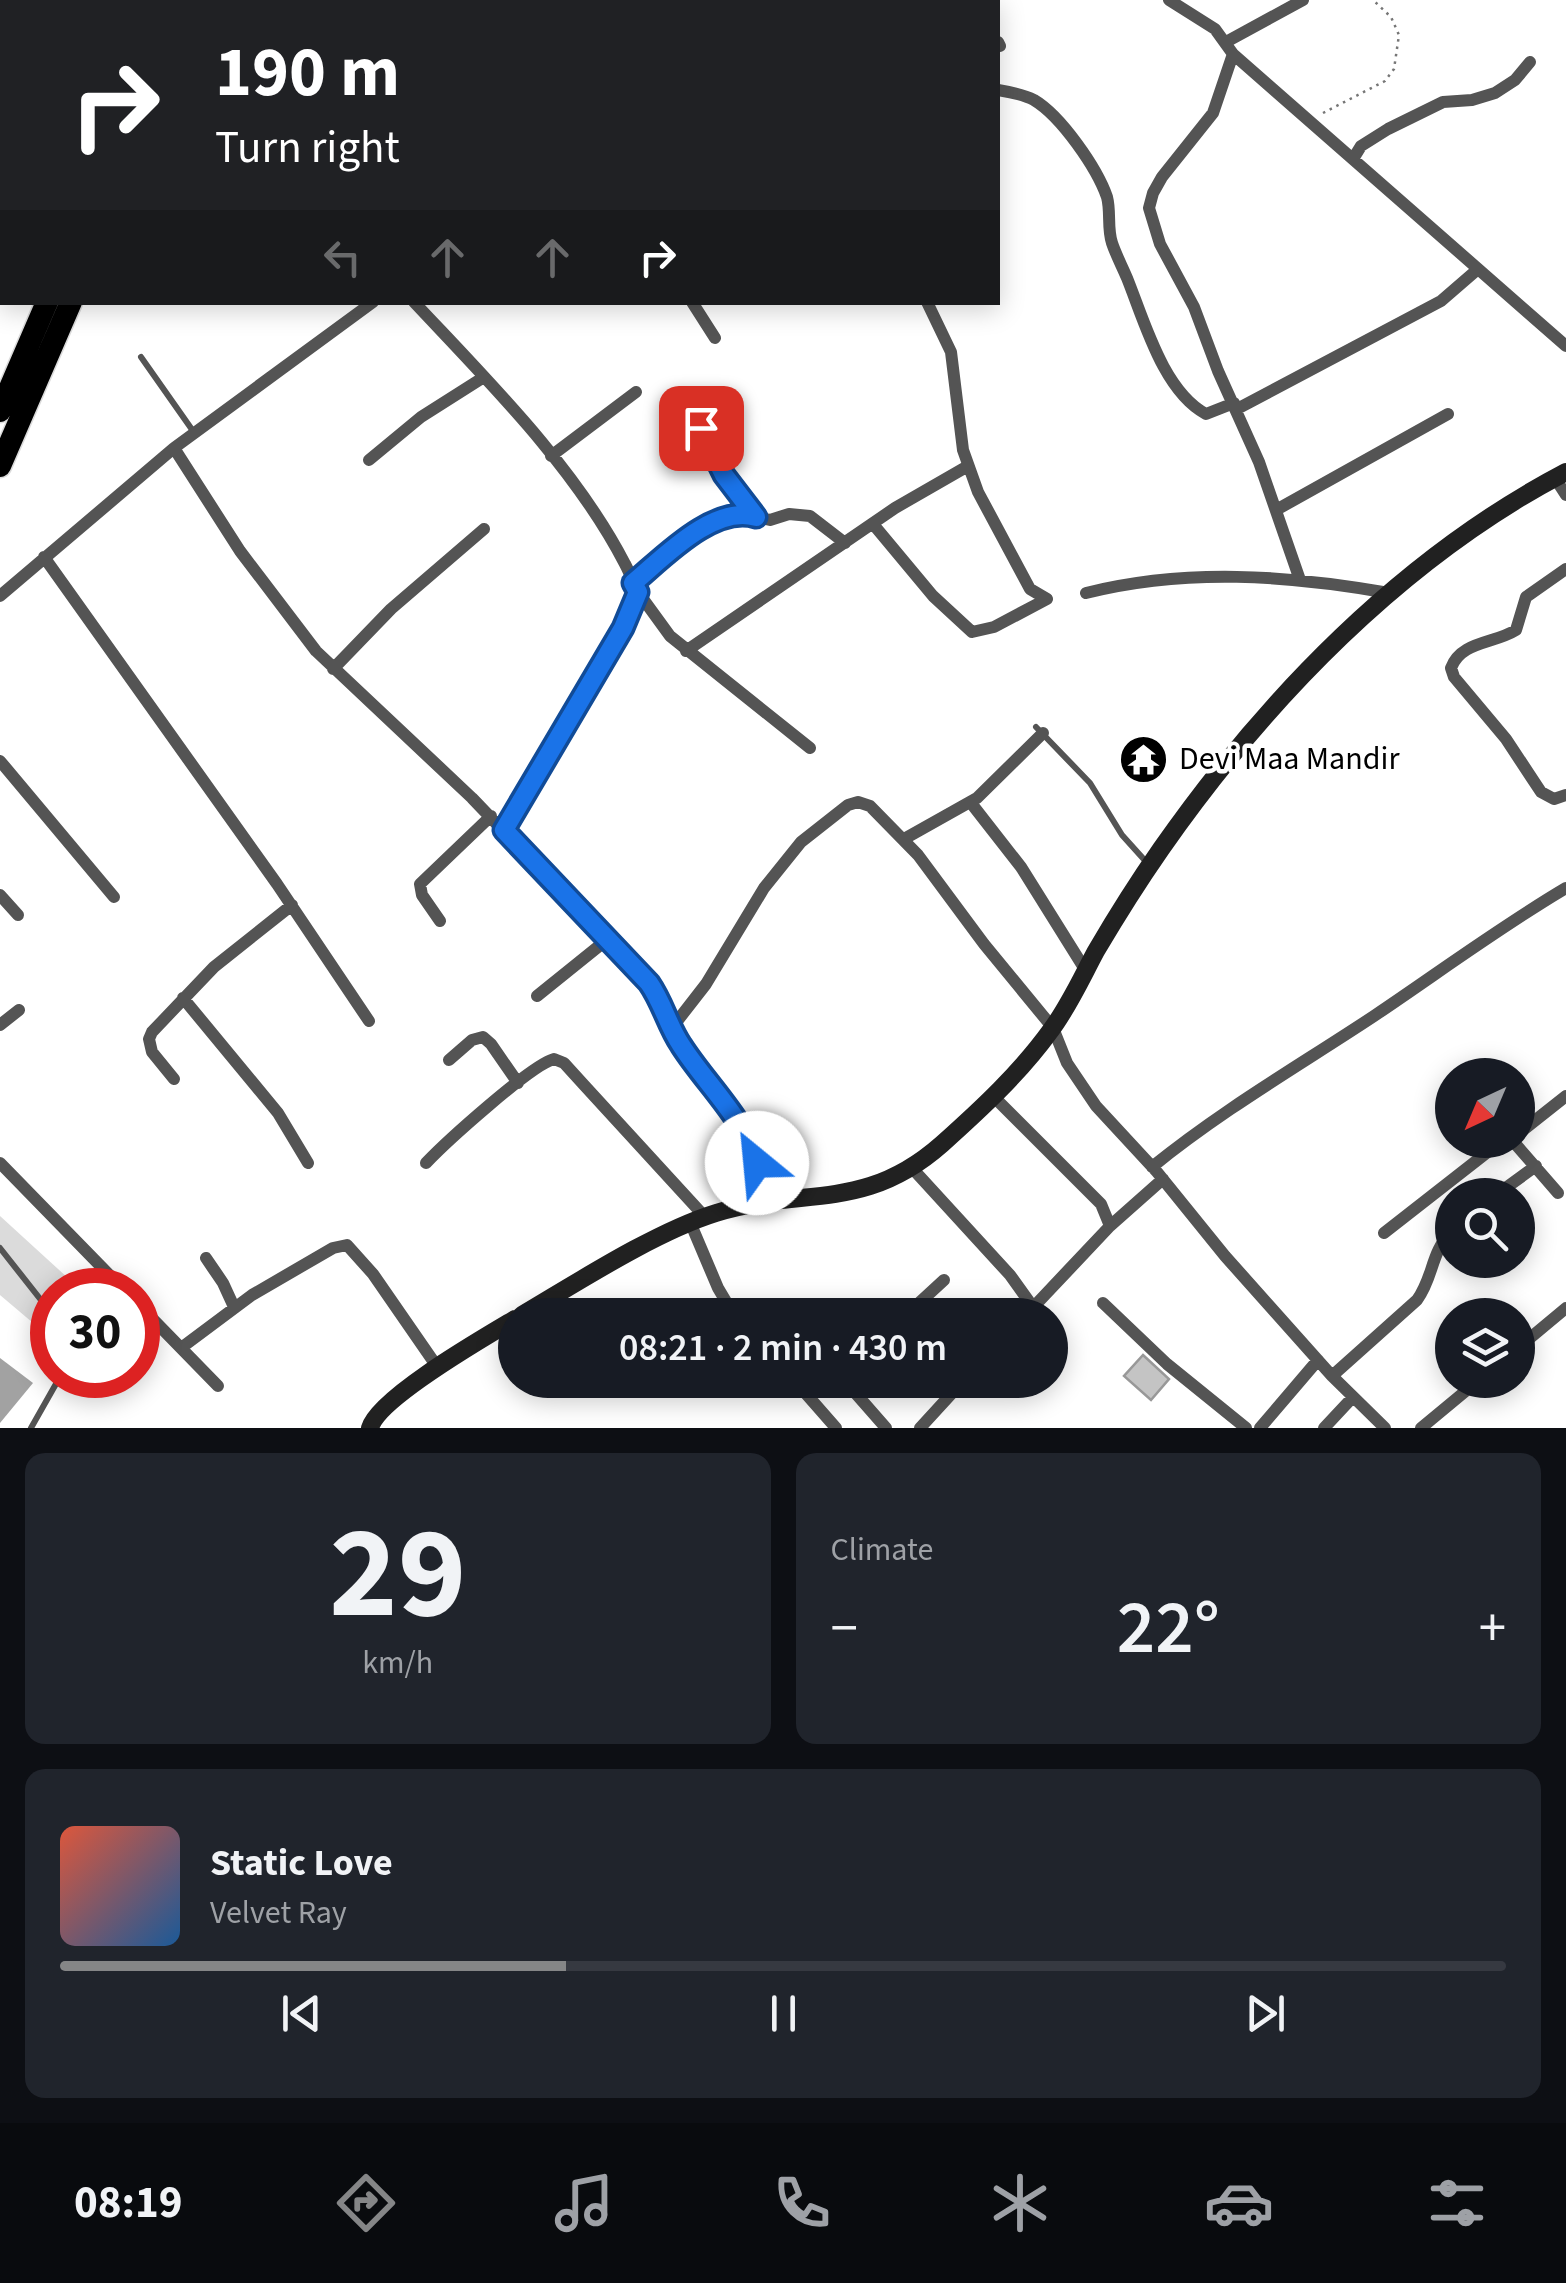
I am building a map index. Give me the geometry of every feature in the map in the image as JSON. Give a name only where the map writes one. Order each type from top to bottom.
[{"type":"highway","points":[[0,411],[46,305]]},
{"type":"highway","points":[[0,466],[70,305]]},
{"type":"street","points":[[1169,0],[1200,17],[1308,120],[1566,346]]},
{"type":"street","points":[[1300,580],[1235,406],[1194,307],[1160,244],[1150,208],[1162,177],[1213,113],[1230,48],[1303,0]]},
{"type":"street","points":[[1353,159],[1361,146],[1388,128],[1443,102],[1495,93],[1515,80],[1530,62]]},
{"type":"street","points":[[1000,90],[1024,96],[1043,107],[1062,126],[1094,172],[1108,201],[1111,240],[1163,364],[1186,398],[1206,414],[1235,406],[1441,301],[1478,268]]},
{"type":"street","points":[[0,596],[194,432],[369,305]]},
{"type":"street","points":[[417,305],[484,376],[550,456],[592,512],[635,588],[670,636],[810,748]]},
{"type":"street","points":[[694,305],[715,338]]},
{"type":"street","points":[[873,524],[934,596],[972,632],[994,627],[1047,599],[1038,596],[1022,577],[968,466],[953,363],[929,305]]},
{"type":"street","points":[[369,460],[421,417],[484,376]]},
{"type":"street","points":[[550,456],[636,392]]},
{"type":"street","points":[[1276,510],[1448,414]]},
{"type":"street","points":[[701,428],[724,475],[756,517]]},
{"type":"street","points":[[174,448],[267,588],[333,669],[490,816],[649,983],[671,1029],[754,1150],[757,1163],[742,1206]]},
{"type":"street","points":[[686,651],[912,497],[968,466]]},
{"type":"street","points":[[553,1298],[698,1220],[742,1206],[870,1188],[912,1168],[994,1096],[1054,1028],[1150,866],[1250,734],[1389,593],[1438,552],[1560,475],[1566,495]]},
{"type":"street","points":[[504,830],[623,628],[635,588],[707,526],[740,514],[770,520],[789,514],[810,516],[845,544]]},
{"type":"street","points":[[333,669],[391,608],[484,529]]},
{"type":"street","points":[[44,557],[369,1021]]},
{"type":"street","points":[[1566,569],[1526,597],[1516,630],[1496,642],[1468,647],[1451,668],[1454,678],[1506,739],[1542,792],[1554,799],[1566,795]]},
{"type":"street","points":[[1086,593],[1163,579],[1212,576],[1300,580],[1389,593]]},
{"type":"street","points":[[904,839],[971,802],[1039,730]]},
{"type":"street","points":[[0,761],[114,897]]},
{"type":"street","points":[[671,1029],[706,984],[764,888],[801,842],[848,805],[858,802],[882,815],[1054,1028],[1080,1085],[1096,1106],[1332,1376],[1385,1428]]},
{"type":"street","points":[[971,802],[1042,899],[1086,971]]},
{"type":"street","points":[[440,921],[422,895],[420,884],[490,816]]},
{"type":"street","points":[[1152,1166],[1281,1075],[1566,888]]},
{"type":"street","points":[[0,895],[18,916]]},
{"type":"street","points":[[174,1079],[152,1052],[149,1038],[214,967],[292,906]]},
{"type":"street","points":[[537,996],[608,938]]},
{"type":"street","points":[[182,998],[278,1113],[308,1163]]},
{"type":"street","points":[[0,1025],[18,1010]]},
{"type":"street","points":[[449,1060],[472,1040],[483,1037],[518,1083]]},
{"type":"street","points":[[426,1163],[543,1062],[554,1059],[564,1064],[698,1220],[724,1298]]},
{"type":"street","points":[[994,1096],[1101,1204],[1110,1226]]},
{"type":"street","points":[[1535,1121],[1566,1096]]},
{"type":"street","points":[[1384,1233],[1480,1158]]},
{"type":"street","points":[[1529,1158],[1558,1192]]},
{"type":"street","points":[[0,1162],[103,1268]]},
{"type":"street","points":[[1519,1178],[1536,1166]]},
{"type":"street","points":[[912,1168],[1010,1275],[1023,1298]]},
{"type":"street","points":[[1042,1298],[1110,1226],[1163,1179]]},
{"type":"street","points":[[180,1348],[234,1308],[334,1248],[347,1245],[373,1274],[438,1368]]},
{"type":"street","points":[[1332,1376],[1417,1300],[1426,1286],[1435,1255]]},
{"type":"street","points":[[206,1258],[224,1283],[234,1308]]},
{"type":"street","points":[[924,1298],[944,1280]]},
{"type":"street","points":[[1103,1303],[1168,1364],[1246,1428]]},
{"type":"street","points":[[1535,1334],[1566,1308]]},
{"type":"street","points":[[160,1327],[218,1386]]},
{"type":"street","points":[[370,1428],[383,1408],[498,1330]]},
{"type":"street","points":[[1260,1428],[1318,1360]]},
{"type":"street","points":[[1324,1428],[1353,1397]]},
{"type":"street","points":[[810,1398],[836,1428]]},
{"type":"street","points":[[860,1398],[886,1428]]},
{"type":"street","points":[[926,1426],[949,1398]]},
{"type":"street","points":[[1422,1428],[1458,1398]]},
{"type":"lane","points":[[141,356],[194,432]]},
{"type":"lane","points":[[1039,730],[1090,784],[1122,835],[1150,866]]},
{"type":"lane","points":[[0,1248],[30,1286]]},
{"type":"lane","points":[[32,1428],[48,1398]]},
{"type":"path","points":[[1308,120],[1384,81],[1394,69],[1399,35],[1390,17],[1373,0]]},
{"type":"shaded area","points":[[0,1216],[57,1268],[30,1268],[30,1320],[0,1295]]},
{"type":"shaded area","points":[[0,1358],[30,1381],[30,1387],[0,1423]]},
{"type":"building","points":[[1143,1355],[1169,1379],[1151,1400],[1124,1376]]},
{"type":"place","name":"Devi Maa Mandir","points":[[1144,759]]},
{"type":"route","points":[[701,428],[724,475],[756,517],[740,514],[707,526],[680,543],[633,583],[638,592],[632,612],[504,830],[649,983],[680,1044],[742,1131],[757,1163]]}]
